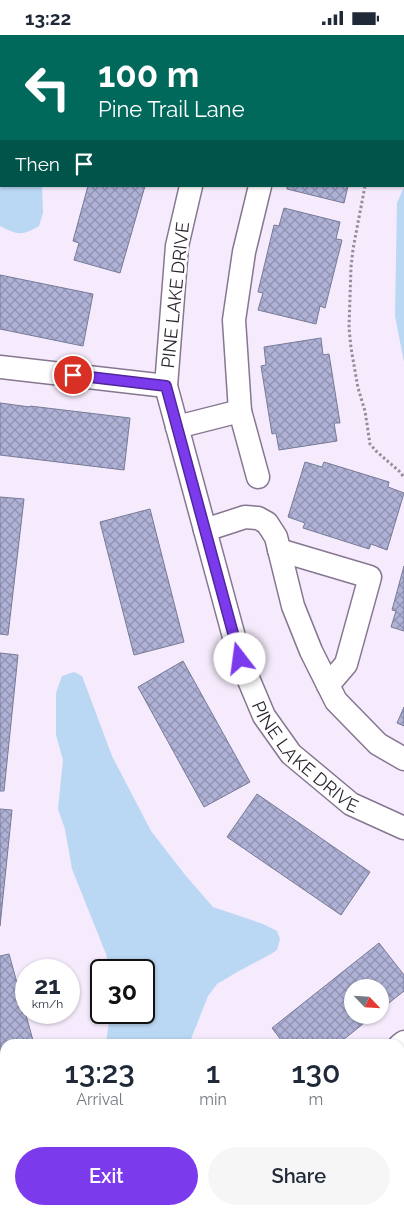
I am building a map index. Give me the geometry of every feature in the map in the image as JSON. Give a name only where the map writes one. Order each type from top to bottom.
[{"type":"street","name":"PINE LAKE DRIVE","points":[[191,187],[177,245],[166,386],[240,659],[264,716],[291,754],[352,804],[404,828]]},
{"type":"street","points":[[258,477],[240,411],[234,320],[244,252],[260,187]]},
{"type":"street","points":[[0,367],[166,386]]},
{"type":"street","points":[[177,427],[240,411]]},
{"type":"street","points":[[205,530],[245,517],[258,518],[267,523],[276,537],[293,606],[336,701],[378,745],[404,759]]},
{"type":"street","points":[[279,550],[370,577],[346,664],[328,685]]},
{"type":"path","points":[[365,187],[355,239],[348,328],[370,444],[404,477]]},
{"type":"water","points":[[0,187],[42,187],[43,213],[39,226],[24,233],[15,233],[0,226]]},
{"type":"water","points":[[404,187],[404,362],[395,316],[397,203]]},
{"type":"water","points":[[74,672],[82,676],[112,756],[151,831],[213,907],[263,924],[277,931],[280,939],[277,950],[217,984],[208,996],[191,1039],[107,1039],[109,1024],[155,1024],[155,959],[107,959],[72,869],[65,829],[58,809],[63,760],[56,735],[56,693],[62,676]]},
{"type":"building","points":[[88,187],[145,187],[120,273],[74,260],[79,243],[73,241]]},
{"type":"building","points":[[287,187],[348,187],[344,203],[287,189]]},
{"type":"building","points":[[284,208],[340,222],[336,239],[342,240],[325,308],[320,306],[316,324],[258,310],[263,293],[258,292],[274,225],[279,226]]},
{"type":"building","points":[[0,275],[93,294],[83,346],[0,329]]},
{"type":"building","points":[[321,338],[323,355],[329,354],[340,423],[334,423],[337,441],[279,450],[276,433],[272,434],[261,366],[266,365],[264,347]]},
{"type":"building","points":[[0,403],[130,418],[124,470],[0,455]]},
{"type":"building","points":[[305,462],[322,467],[324,462],[389,482],[388,487],[404,493],[387,550],[371,544],[369,549],[303,528],[305,523],[288,517]]},
{"type":"building","points":[[0,497],[24,499],[8,635],[0,634]]},
{"type":"building","points":[[150,509],[184,642],[134,655],[100,522]]},
{"type":"building","points":[[404,566],[404,631],[391,627],[396,611],[392,610]]},
{"type":"building","points":[[0,653],[18,655],[4,791],[0,791]]},
{"type":"building","points":[[183,661],[250,782],[204,807],[138,687]]},
{"type":"building","points":[[404,707],[404,726],[397,723]]},
{"type":"building","points":[[257,794],[370,872],[341,915],[227,837]]},
{"type":"building","points":[[0,809],[12,810],[0,926]]},
{"type":"building","points":[[379,943],[404,975],[404,991],[389,1003],[389,979],[344,979],[344,1024],[363,1024],[344,1039],[280,1039],[272,1028]]},
{"type":"building","points":[[9,954],[15,976],[15,1024],[28,1024],[33,1039],[0,1039],[0,956]]},
{"type":"route","points":[[73,375],[166,386],[240,659]]}]
